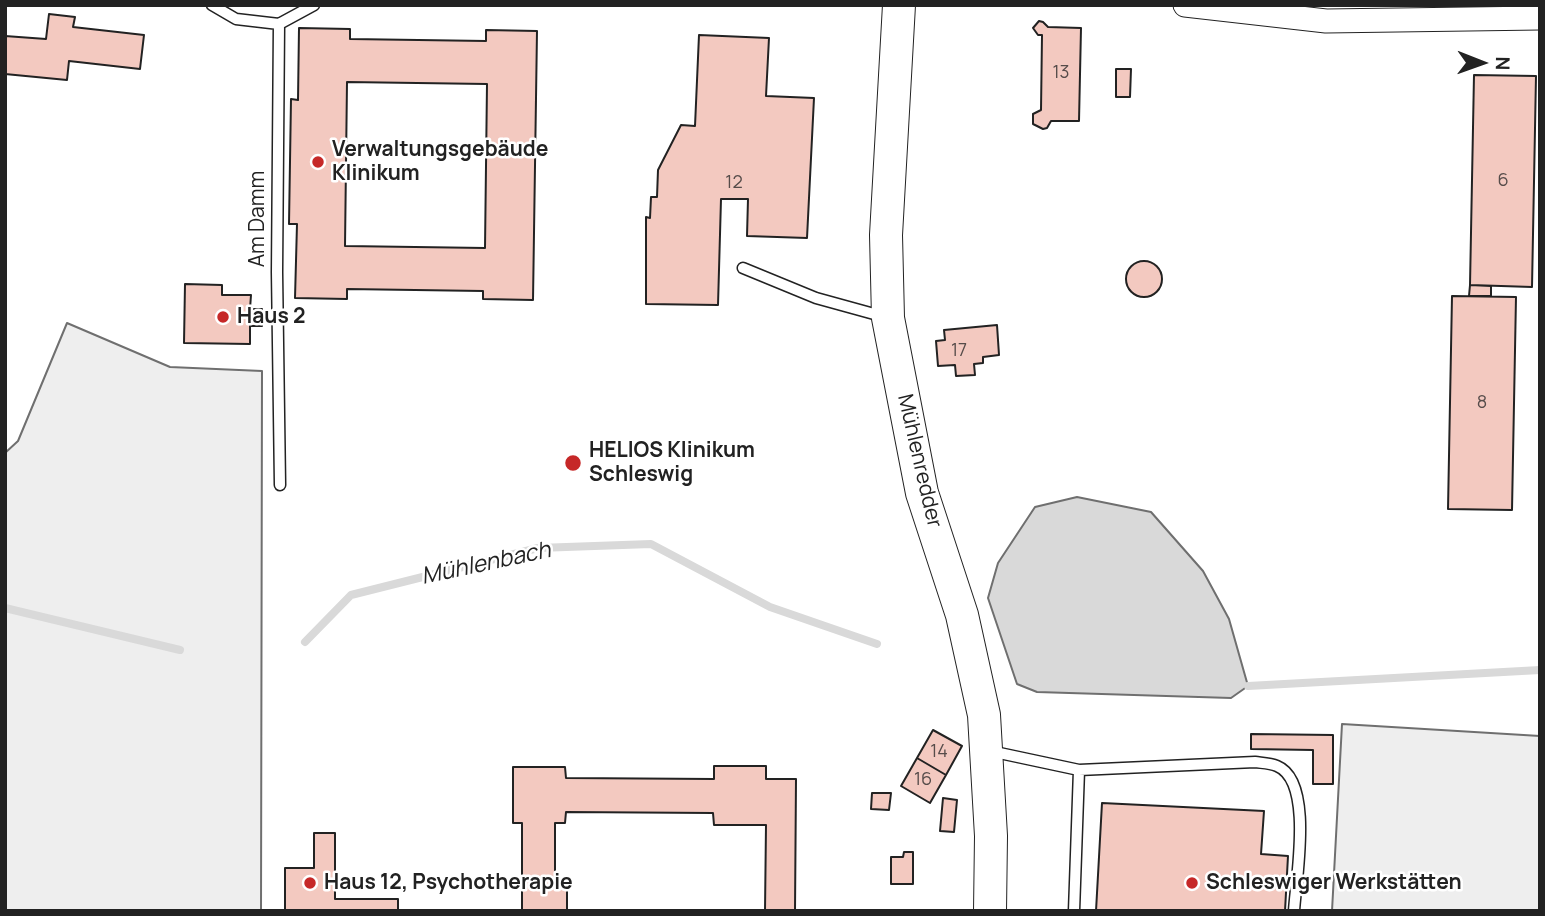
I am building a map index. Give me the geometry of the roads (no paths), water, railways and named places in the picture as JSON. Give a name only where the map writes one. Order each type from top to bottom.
[{"type":"street","name":"Mühlenredder","points":[[899,5],[886,235],[888,318],[922,494],[962,615],[984,715],[991,836],[989,911]]},
{"type":"street","points":[[1185,5],[1326,21],[1540,18]]},
{"type":"lane","points":[[212,5],[236,19],[279,24],[314,5]]},
{"type":"lane","name":"Am Damm","points":[[279,24],[277,272],[280,485]]},
{"type":"lane","points":[[743,268],[816,298],[888,318]]},
{"type":"lane","points":[[987,750],[1079,770],[1255,762],[1278,766],[1296,786],[1300,818],[1294,911]]},
{"type":"lane","points":[[1074,911],[1079,770]]},
{"type":"waterway","name":"Mühlenbach","points":[[305,642],[351,595],[538,548],[651,544],[770,607],[877,644]]},
{"type":"waterway","name":"Mühlenbach","points":[[5,608],[180,650]]},
{"type":"waterway","points":[[1248,686],[1540,670]]},
{"type":"place","name":"Verwaltungsgebäude Klinikum","points":[[318,162]]},
{"type":"place","name":"Haus 2","points":[[223,317]]},
{"type":"place","name":"HELIOS Klinikum Schleswig","points":[[573,463]]},
{"type":"place","name":"Haus 12, Psychotherapie","points":[[310,883]]},
{"type":"place","name":"Schleswiger Werkstätten","points":[[1192,883]]}]
